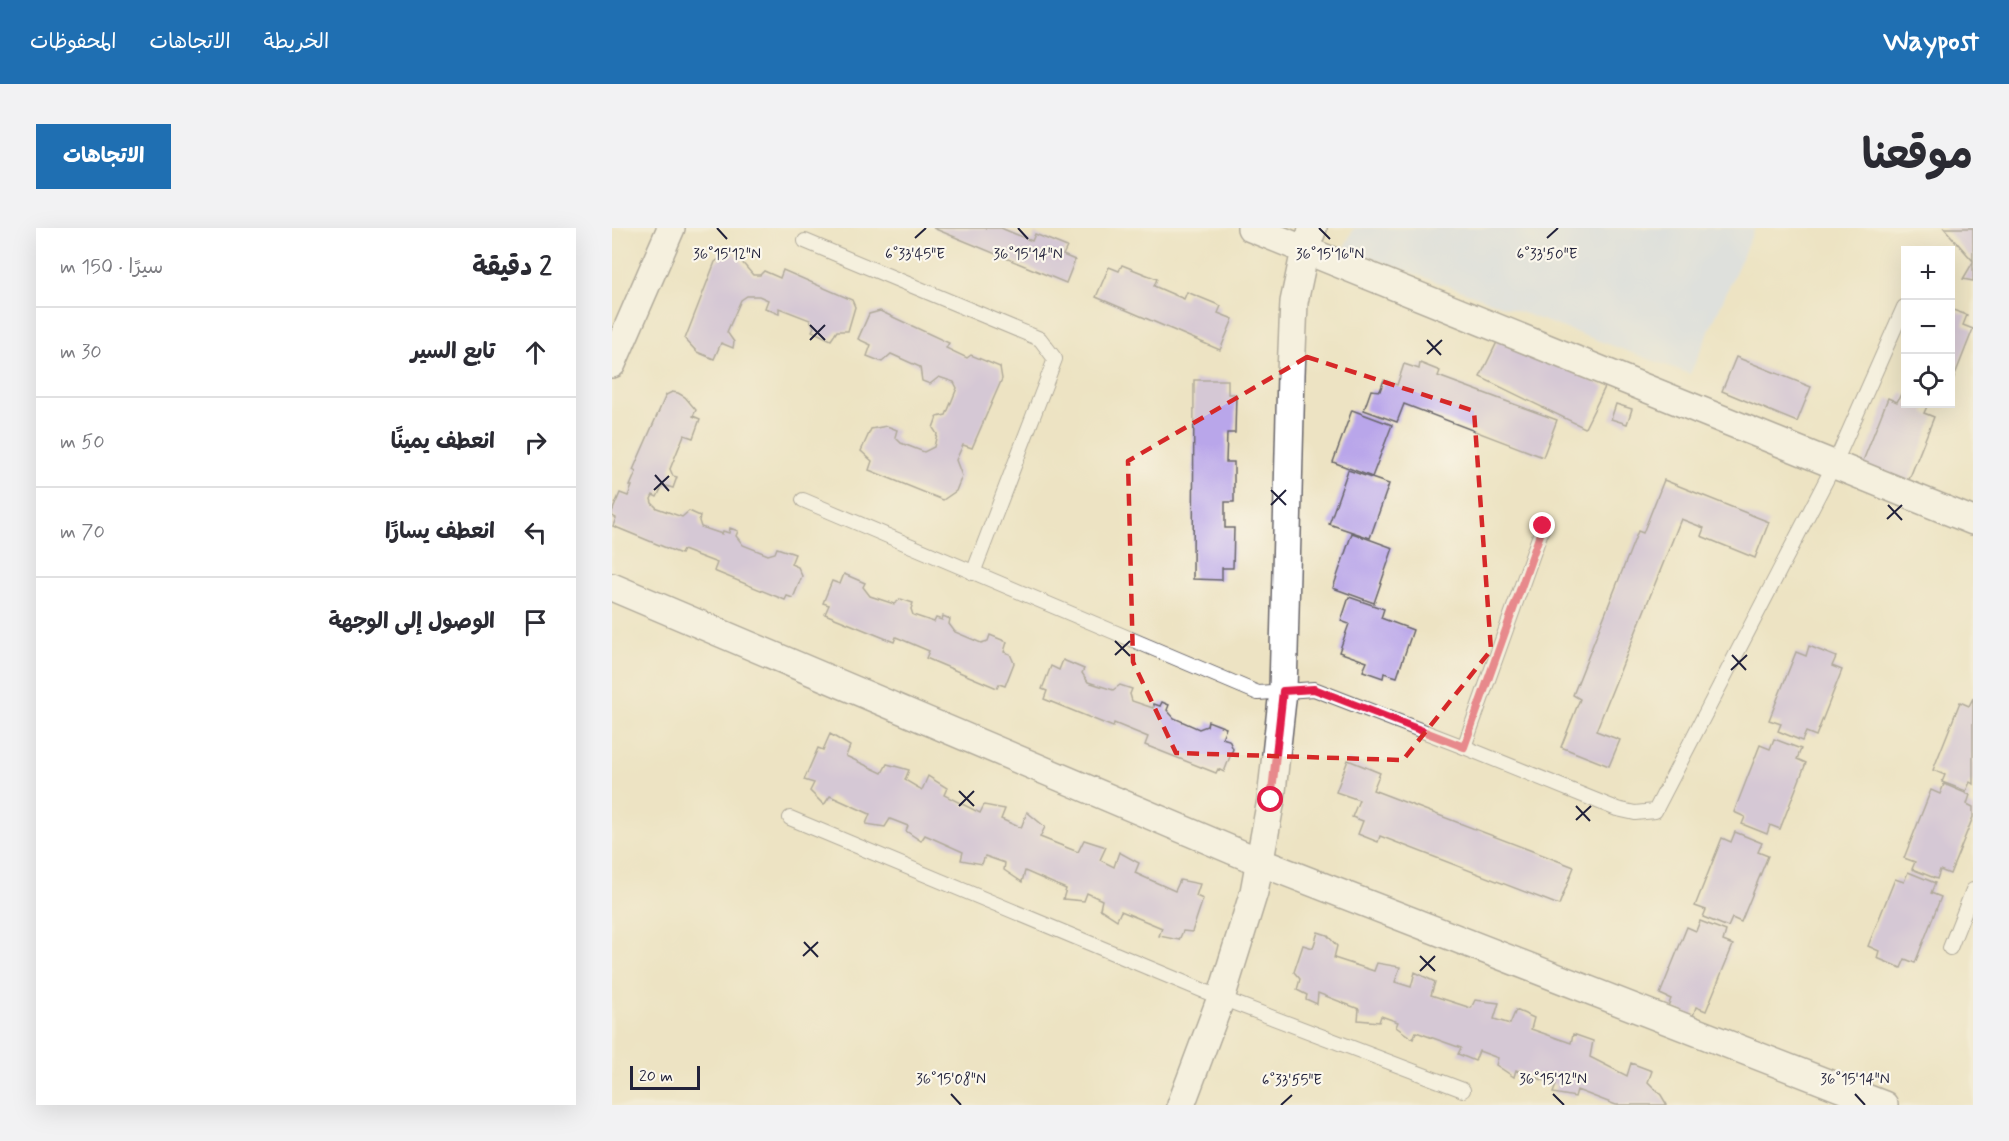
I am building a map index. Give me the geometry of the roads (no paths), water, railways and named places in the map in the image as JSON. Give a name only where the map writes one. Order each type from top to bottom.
[{"type":"street","points":[[612,364],[671,228]]},
{"type":"street","points":[[1251,228],[1309,239],[1834,465],[1973,521]]},
{"type":"street","points":[[1181,1105],[1221,998],[1254,892],[1271,800],[1283,691],[1294,302],[1309,239]]},
{"type":"street","points":[[612,587],[1260,862],[1884,1105]]},
{"type":"lane","points":[[805,241],[1040,339],[1055,359],[974,573]]},
{"type":"lane","points":[[803,500],[1258,693],[1314,689],[1617,809],[1635,813],[1655,811],[1834,465],[1901,314]]},
{"type":"lane","points":[[1464,747],[1543,526]]},
{"type":"lane","points":[[790,818],[1221,998],[1463,1090]]},
{"type":"lane","points":[[1950,948],[1973,890]]}]
